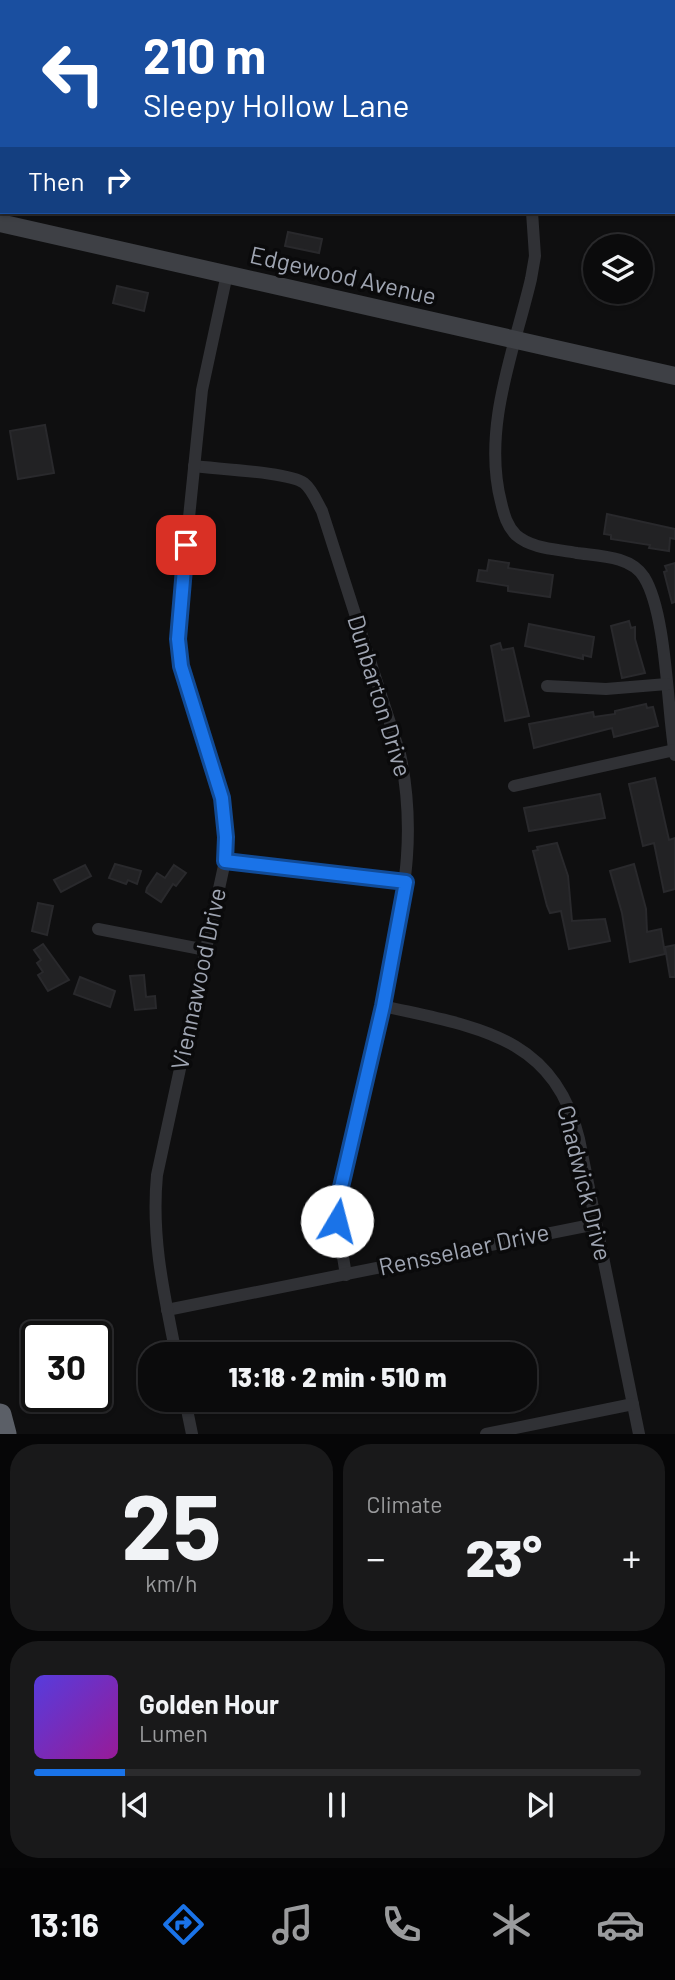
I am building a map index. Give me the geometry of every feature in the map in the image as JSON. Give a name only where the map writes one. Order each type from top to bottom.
[{"type":"highway","points":[[0,1415],[5,1434]]},
{"type":"street","points":[[514,786],[675,752],[657,617],[649,588],[638,570],[615,559],[526,543],[510,529],[505,520],[496,485],[496,426],[535,256],[532,214]]},
{"type":"street","name":"Edgewood Avenue","points":[[0,223],[675,376]]},
{"type":"street","name":"Viennawood Drive","points":[[174,1342],[155,1229],[157,1175],[225,861],[226,837],[222,798],[181,666],[178,639],[202,390],[227,274]]},
{"type":"street","name":"Dunbarton Drive","points":[[194,466],[288,477],[303,483],[322,511],[400,754],[409,808],[406,882],[383,1006],[338,1200],[337,1221],[346,1275]]},
{"type":"street","points":[[547,686],[606,689],[667,684]]},
{"type":"street","points":[[225,861],[406,882]]},
{"type":"street","points":[[98,929],[206,950]]},
{"type":"street","name":"Chadwick Drive","points":[[383,1006],[492,1033],[516,1045],[538,1061],[563,1094],[575,1124],[639,1434]]},
{"type":"street","name":"Rensselaer Drive","points":[[167,1310],[596,1224]]},
{"type":"street","points":[[486,1434],[633,1404]]},
{"type":"street","points":[[187,1412],[192,1434]]},
{"type":"building","points":[[288,232],[322,239],[319,253],[285,246]]},
{"type":"building","points":[[117,286],[148,293],[144,311],[113,303]]},
{"type":"building","points":[[45,425],[54,473],[18,479],[10,431]]},
{"type":"building","points":[[607,514],[675,529],[675,539],[670,538],[669,551],[611,539],[611,535],[604,534]]},
{"type":"building","points":[[489,560],[509,563],[508,568],[553,575],[550,597],[508,591],[508,586],[477,581],[479,570],[487,571]]},
{"type":"building","points":[[675,563],[675,602],[672,603],[664,572],[667,571],[665,566]]},
{"type":"building","points":[[629,621],[631,628],[635,627],[635,639],[645,673],[622,678],[611,626]]},
{"type":"building","points":[[529,624],[594,637],[591,657],[583,655],[583,659],[525,646]]},
{"type":"building","points":[[500,643],[502,650],[513,648],[529,716],[505,721],[491,646]]},
{"type":"building","points":[[646,704],[647,708],[653,707],[658,726],[614,737],[612,728],[534,748],[529,724],[593,712],[594,717],[615,714],[615,711]]},
{"type":"building","points":[[655,778],[669,840],[675,838],[675,889],[664,892],[654,843],[643,846],[629,784]]},
{"type":"building","points":[[600,794],[605,818],[529,831],[524,808]]},
{"type":"building","points":[[557,843],[568,876],[572,921],[605,919],[610,941],[569,949],[561,911],[550,913],[547,906],[533,851],[538,850],[537,847]]},
{"type":"building","points":[[115,864],[141,871],[137,884],[128,880],[126,884],[109,878]]},
{"type":"building","points":[[634,864],[646,909],[647,932],[661,929],[665,954],[630,962],[622,913],[610,871]]},
{"type":"building","points":[[85,865],[91,876],[61,892],[54,880]]},
{"type":"building","points":[[174,865],[186,873],[176,886],[173,884],[161,902],[146,892],[147,888],[157,873],[165,878]]},
{"type":"building","points":[[38,903],[53,906],[47,935],[32,931]]},
{"type":"building","points":[[43,944],[69,980],[48,991],[38,975],[43,972],[37,963],[41,960],[34,950]]},
{"type":"building","points":[[675,945],[675,977],[670,977],[665,947]]},
{"type":"building","points":[[144,975],[146,997],[155,996],[156,1008],[135,1010],[130,976]]},
{"type":"building","points":[[80,977],[115,991],[110,1007],[74,994]]},
{"type":"route","points":[[186,545],[178,625],[181,666],[218,780],[225,817],[225,861],[406,882],[383,1006],[338,1200],[337,1221]]}]
